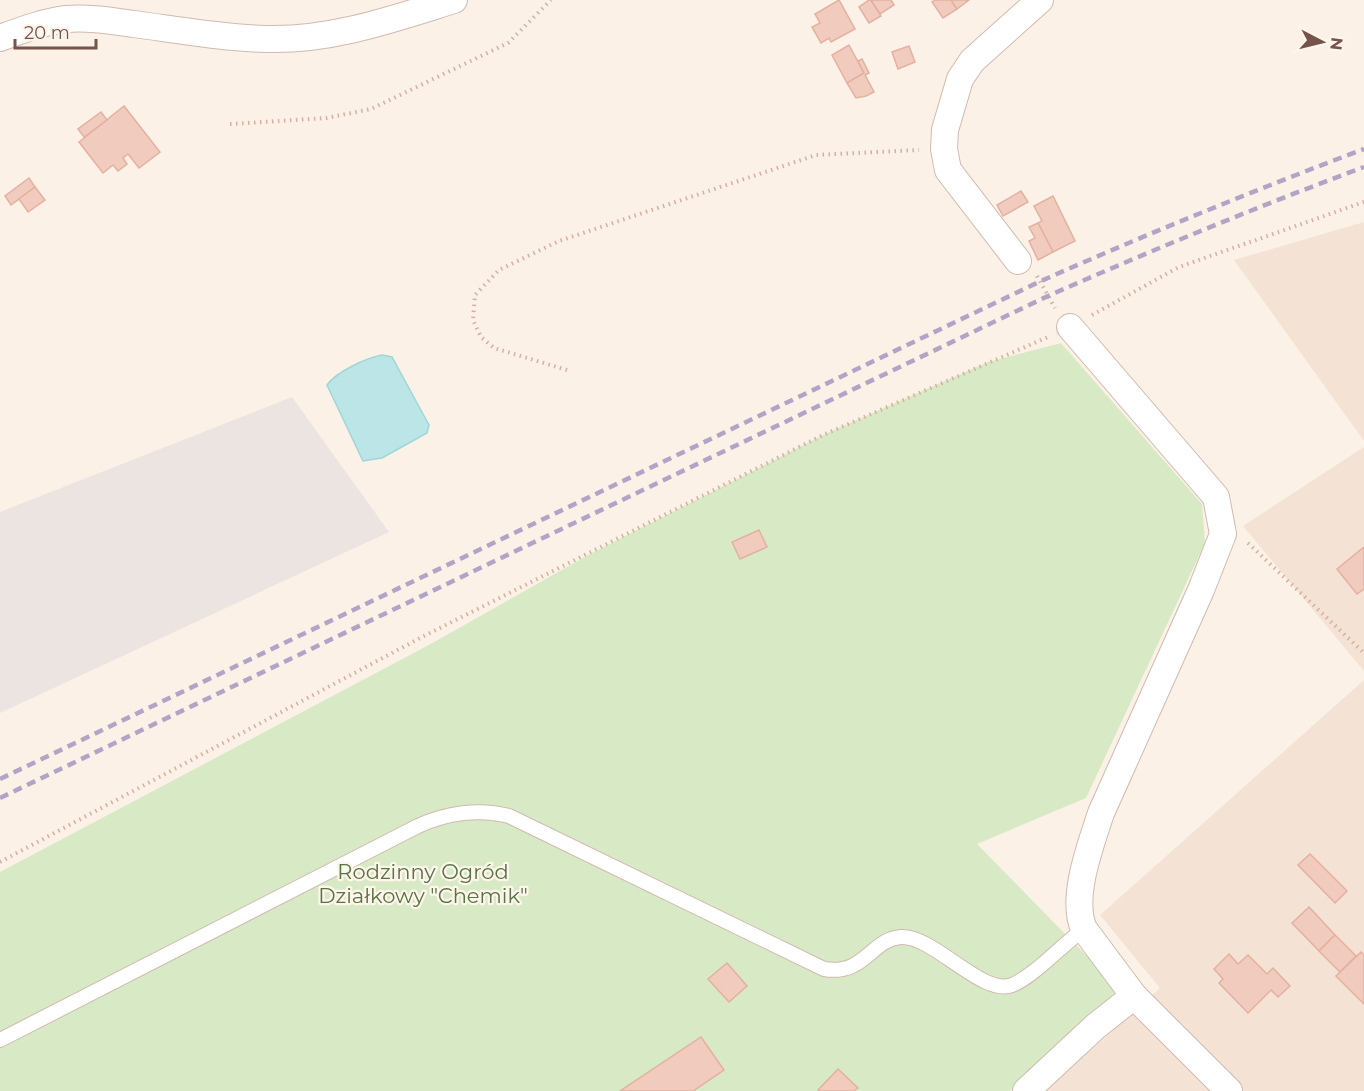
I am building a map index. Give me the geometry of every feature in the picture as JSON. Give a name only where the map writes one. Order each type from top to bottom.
[{"type":"street","points":[[0,38],[36,25],[66,19],[89,18],[220,36],[267,39],[302,38],[379,24],[454,0]]},
{"type":"street","points":[[1018,261],[948,170],[944,149],[945,130],[960,79],[972,61],[1040,0]]},
{"type":"street","points":[[1070,327],[1215,496],[1223,534],[1201,590],[1101,813],[1089,850],[1078,911],[1084,929],[1134,996],[1228,1091]]},
{"type":"street","points":[[1026,1091],[1096,1026],[1134,996]]},
{"type":"lane","points":[[0,1040],[418,825],[440,818],[478,812],[509,816],[824,969],[845,970],[887,942],[904,937],[920,942],[990,984],[1007,987],[1023,980],[1084,929]]},
{"type":"path","points":[[230,124],[327,118],[371,109],[508,43],[551,0]]},
{"type":"path","points":[[567,370],[494,348],[481,337],[473,320],[475,295],[499,270],[559,241],[816,155],[944,149]]},
{"type":"path","points":[[0,862],[423,637],[823,435],[1070,327],[1179,267],[1364,202]]},
{"type":"path","points":[[1018,261],[1032,269],[1055,308],[1063,314],[1070,327]]},
{"type":"path","points":[[1219,516],[1364,653]]},
{"type":"shaded area","points":[[1364,222],[1364,441],[1234,260]]},
{"type":"shaded area","points":[[292,397],[389,532],[0,713],[0,512]]},
{"type":"shaded area","points":[[1364,447],[1364,671],[1243,526]]},
{"type":"shaded area","points":[[1364,680],[1364,1091],[1045,1091],[1160,988],[1100,915]]},
{"type":"green space","name":"Rodzinny Ogród Działkowy \"Chemik\"","points":[[1061,343],[1202,504],[1205,543],[1086,798],[977,844],[1119,989],[1010,1091],[0,1091],[0,872],[427,646],[590,554],[823,435],[988,362]]},
{"type":"water","points":[[382,355],[392,357],[429,425],[427,433],[382,458],[363,461],[327,385],[337,375],[352,366]]},
{"type":"building","points":[[839,0],[855,29],[831,42],[829,38],[821,43],[812,27],[820,23],[815,14]]},
{"type":"building","points":[[869,0],[881,16],[869,23],[859,7]]},
{"type":"building","points":[[871,0],[891,0],[894,5],[880,14]]},
{"type":"building","points":[[951,0],[957,9],[943,18],[932,2]]},
{"type":"building","points":[[951,0],[969,0],[957,9]]},
{"type":"building","points":[[849,45],[864,73],[847,83],[832,55]]},
{"type":"building","points":[[909,46],[915,62],[898,69],[892,52]]},
{"type":"building","points":[[862,59],[869,73],[865,75],[874,92],[856,98],[847,83],[864,73],[858,61]]},
{"type":"building","points":[[124,106],[160,152],[139,168],[128,154],[123,158],[127,164],[118,171],[113,165],[103,173],[79,142]]},
{"type":"building","points":[[101,112],[107,120],[84,137],[78,129]]},
{"type":"building","points":[[29,178],[35,187],[11,205],[5,196]]},
{"type":"building","points":[[35,187],[45,200],[28,212],[19,199]]},
{"type":"building","points":[[1021,191],[1028,202],[1003,216],[997,205]]},
{"type":"building","points":[[1053,196],[1075,241],[1053,252],[1038,223],[1042,221],[1034,206]]},
{"type":"building","points":[[1038,223],[1053,252],[1038,260],[1029,241],[1035,238],[1029,227]]},
{"type":"building","points":[[759,530],[767,547],[740,559],[732,542]]},
{"type":"building","points":[[1364,547],[1364,589],[1357,594],[1337,569]]},
{"type":"building","points":[[1310,854],[1347,891],[1335,903],[1298,865]]},
{"type":"building","points":[[1309,907],[1335,935],[1319,951],[1292,923]]},
{"type":"building","points":[[1335,935],[1356,956],[1340,972],[1319,951]]},
{"type":"building","points":[[1361,952],[1364,955],[1364,1004],[1336,976]]},
{"type":"building","points":[[1229,954],[1238,964],[1248,955],[1267,974],[1273,968],[1290,986],[1278,997],[1271,990],[1248,1013],[1219,983],[1223,979],[1214,969]]},
{"type":"building","points":[[727,963],[747,986],[729,1002],[708,979]]},
{"type":"building","points":[[701,1037],[724,1070],[693,1091],[620,1091]]},
{"type":"building","points":[[838,1069],[858,1088],[854,1091],[818,1090]]},
{"type":"railway","points":[[0,779],[1041,281],[1201,213],[1364,149]]},
{"type":"railway","points":[[0,798],[1048,296],[1205,229],[1364,167]]}]
